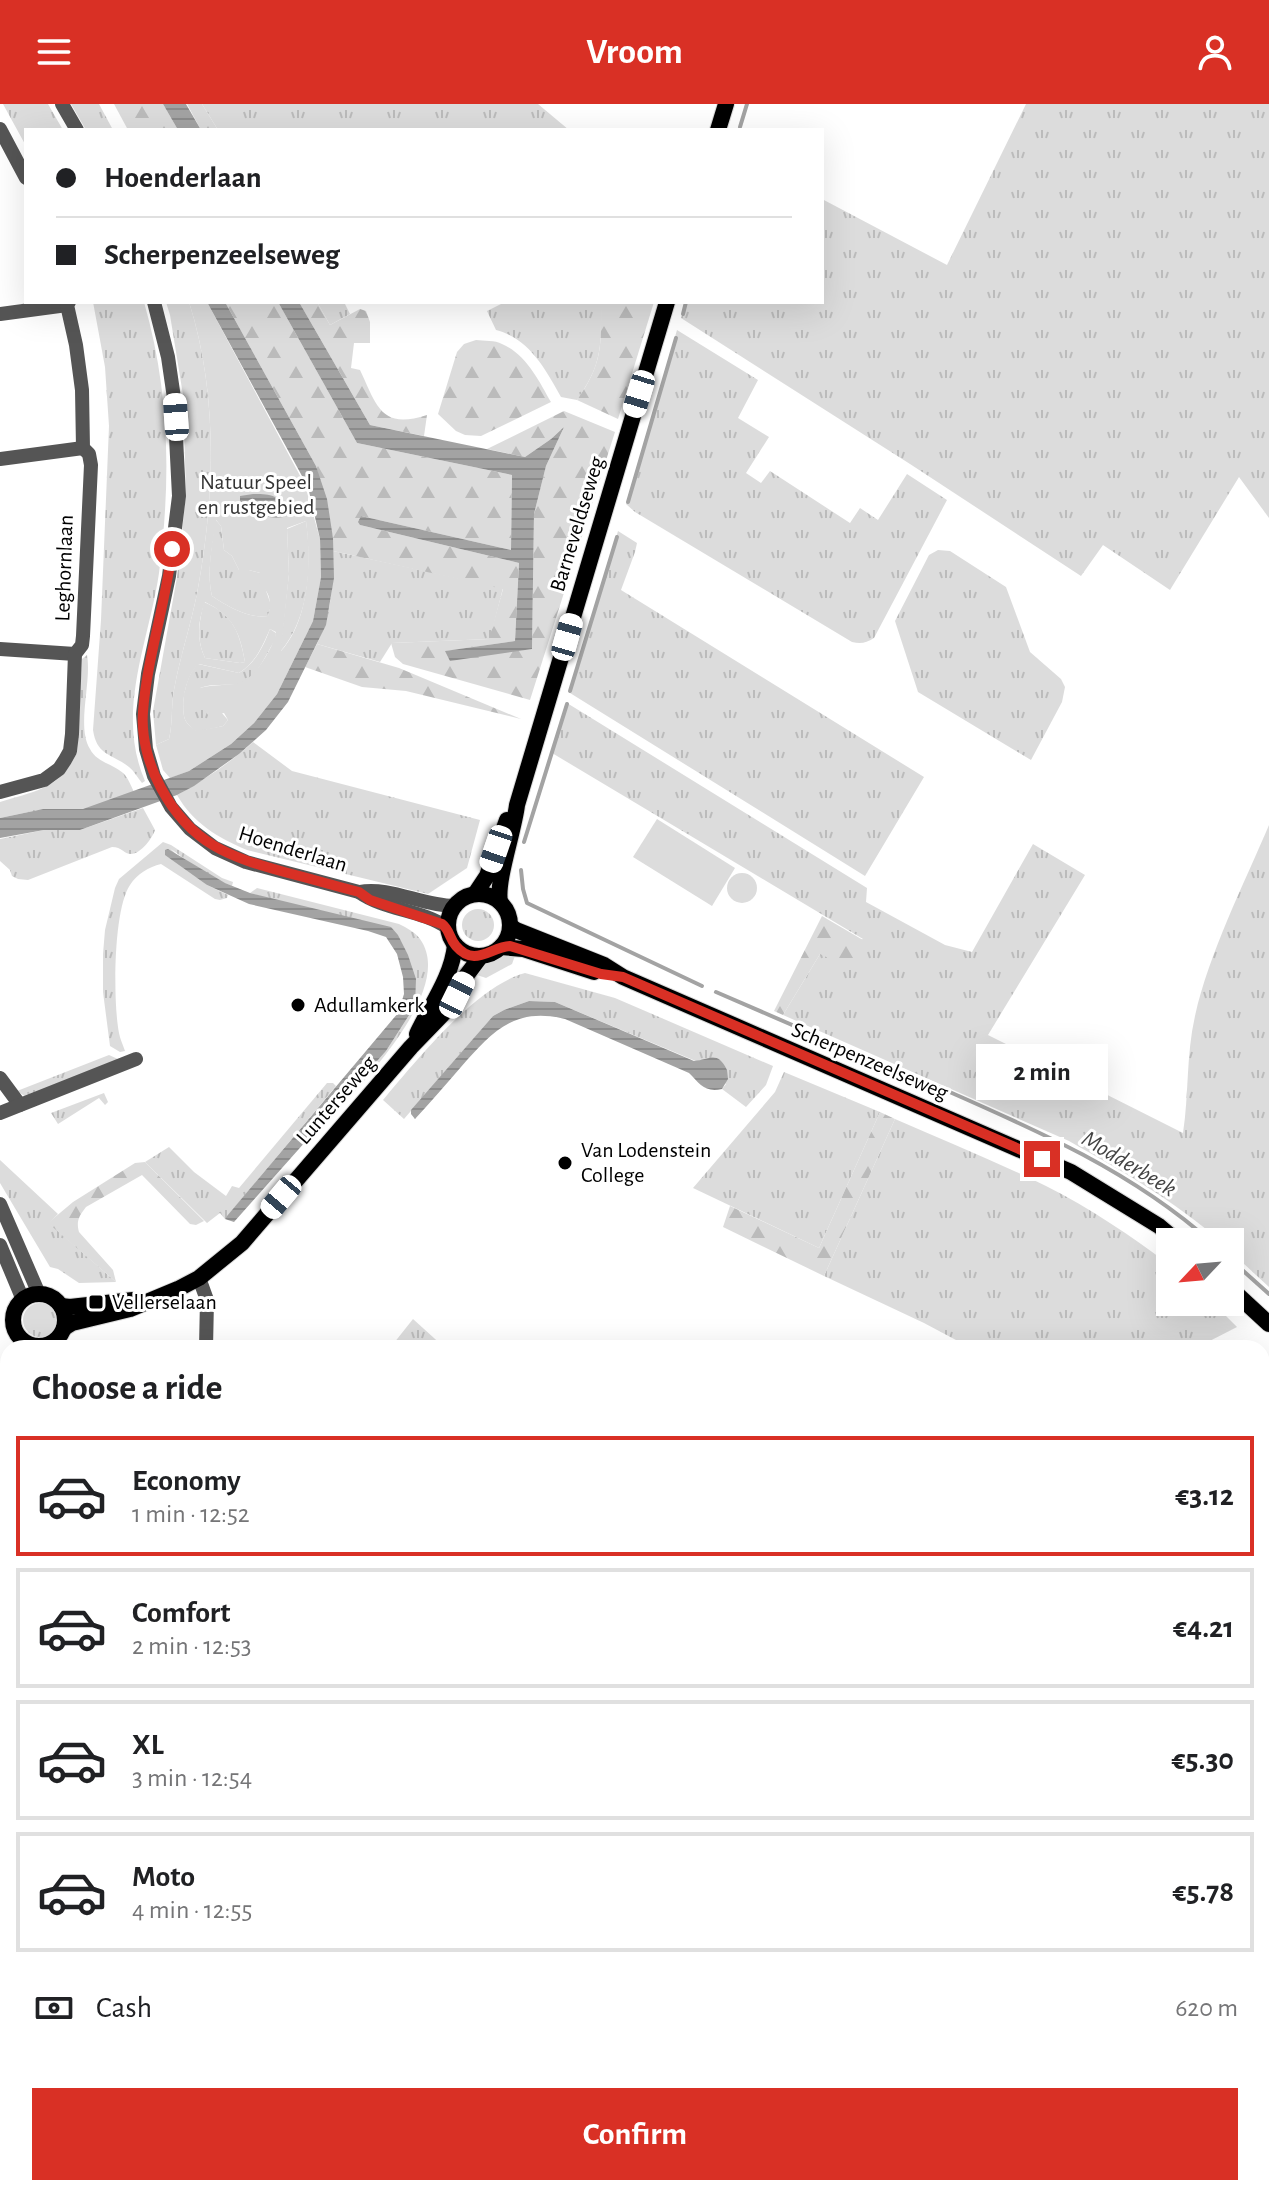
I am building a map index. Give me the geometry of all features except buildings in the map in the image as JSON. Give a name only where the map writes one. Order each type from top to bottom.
[{"type":"main road","points":[[719,128],[726,104]]},
{"type":"main road","name":"Barneveldseweg","points":[[500,902],[501,881],[517,805],[666,304]]},
{"type":"main road","name":"Barneveldseweg","points":[[475,894],[487,876],[506,822],[517,805]]},
{"type":"main road","points":[[475,894],[500,902],[513,928],[506,947],[481,956],[466,954],[455,945],[448,928],[450,913],[460,900],[475,894]]},
{"type":"main road","name":"Scherpenzeelseweg","points":[[513,928],[604,965],[623,977],[1071,1172],[1161,1228]]},
{"type":"main road","name":"Lunterseweg","points":[[411,1047],[449,968],[455,945]]},
{"type":"main road","name":"Scherpenzeelseweg","points":[[506,947],[601,974],[623,977]]},
{"type":"main road","name":"Lunterseweg","points":[[58,1339],[72,1323],[130,1309],[178,1289],[199,1278],[242,1243],[442,1015],[481,956]]},
{"type":"main road","points":[[22,1340],[6,1319],[18,1304],[31,1297],[55,1300],[61,1306],[65,1321],[58,1339]]},
{"type":"main road","name":"Lunterseweg","points":[[61,1306],[147,1301]]},
{"type":"main road","points":[[1244,1301],[1269,1324]]},
{"type":"main road","points":[[0,1337],[18,1336]]},
{"type":"street","points":[[62,104],[76,128]]},
{"type":"street","points":[[0,129],[24,174]]},
{"type":"street","points":[[0,314],[62,304]]},
{"type":"street","name":"Leghornlaan","points":[[0,792],[44,780],[59,769],[70,751],[75,654],[82,645],[83,636],[91,465],[89,454],[83,448],[82,390],[68,304]]},
{"type":"street","name":"Hoenderlaan","points":[[155,304],[168,357],[174,398],[179,496],[169,576],[148,674],[143,714],[146,749],[154,776],[171,807],[190,829],[215,848],[246,862],[359,892],[370,900],[428,918],[448,928]]},
{"type":"street","points":[[0,459],[83,448]]},
{"type":"street","points":[[0,649],[75,654]]},
{"type":"street","name":"Hoenderlaan","points":[[359,892],[371,890],[454,906]]},
{"type":"street","points":[[0,1113],[136,1059]]},
{"type":"street","points":[[0,1078],[20,1105]]},
{"type":"street","points":[[0,1204],[31,1297]]},
{"type":"street","points":[[0,1245],[31,1297]]},
{"type":"street","points":[[199,1278],[207,1300],[206,1340]]},
{"type":"green space","points":[[3,104],[48,104],[62,128],[24,128],[24,142]]},
{"type":"green space","points":[[71,104],[99,104],[112,128],[85,128]]},
{"type":"green space","points":[[114,104],[163,104],[177,128],[127,128]]},
{"type":"green space","points":[[187,104],[202,104],[217,128],[200,128]]},
{"type":"green space","points":[[202,104],[538,104],[567,128],[217,128]]},
{"type":"green space","points":[[1026,104],[1269,104],[1269,518],[1239,477],[1170,590],[1103,545],[1081,576],[681,318],[685,304],[824,304],[824,200],[947,265]]},
{"type":"green space","points":[[93,304],[145,304],[159,370],[166,470],[159,573],[134,703],[133,729],[145,781],[142,783],[129,767],[101,749],[93,730],[109,426],[105,367]]},
{"type":"green space","points":[[167,304],[190,304],[205,372],[211,444],[210,481],[204,553],[174,690],[169,739],[156,745],[153,711],[177,577],[186,494],[183,395]]},
{"type":"green space","name":"Natuur Speel en rustgebied","points":[[190,304],[208,304],[305,485],[320,539],[321,577],[313,621],[277,694],[254,723],[231,744],[189,771],[170,778],[163,770],[156,745],[169,739],[174,690],[204,553],[211,444],[205,372]],"holes":[[[216,520],[221,526],[224,550],[232,556],[239,570],[260,573],[259,583],[269,598],[268,616],[247,614],[212,596],[210,568]],[[306,521],[308,571],[303,606],[291,638],[281,651],[289,574],[287,528]],[[205,602],[215,607],[234,626],[245,662],[205,658],[199,637]],[[270,629],[276,632],[274,638],[251,676],[239,683],[200,688],[202,708],[209,716],[224,713],[228,720],[223,726],[197,731],[187,723],[183,710],[186,687],[195,668],[199,664],[239,673],[254,659]]]},
{"type":"green space","points":[[226,304],[279,304],[357,443],[512,475],[511,550],[361,516],[360,525],[519,563],[515,641],[446,651],[532,649],[534,514],[546,466],[564,427],[525,457],[487,449],[564,411],[615,432],[530,700],[403,664],[395,657],[391,643],[489,639],[503,589],[333,551],[333,538],[316,466]]},
{"type":"green space","points":[[300,304],[318,304],[330,325],[360,309],[366,311],[370,322],[370,343],[354,343],[351,368],[360,370],[377,404],[390,417],[412,419],[427,415],[424,436],[370,425]]},
{"type":"green space","points":[[318,304],[345,304],[350,314],[330,325]]},
{"type":"green space","points":[[501,304],[601,304],[599,354],[592,375],[577,400],[561,397],[535,356],[518,340],[496,330],[487,311]]},
{"type":"green space","points":[[601,304],[653,304],[618,419],[577,400],[596,364]]},
{"type":"green space","points":[[677,330],[758,380],[738,418],[769,437],[746,473],[761,483],[770,471],[850,523],[860,508],[878,520],[907,474],[947,500],[874,638],[863,643],[852,642],[626,504]]},
{"type":"green space","points":[[476,340],[499,343],[518,354],[551,402],[481,436],[456,431],[438,414],[457,352],[464,344]]},
{"type":"green space","points":[[215,519],[221,526],[224,550],[232,556],[239,570],[260,573],[271,605],[268,616],[247,614],[212,596],[210,567]]},
{"type":"green space","points":[[306,521],[309,554],[303,607],[298,623],[280,652],[289,574],[287,529]]},
{"type":"green space","points":[[618,531],[637,543],[621,590],[924,777],[865,876],[570,693]]},
{"type":"green space","points":[[938,550],[950,551],[1006,587],[1030,652],[1061,679],[1065,687],[1062,702],[1031,760],[918,692],[895,621],[929,555]]},
{"type":"green space","points":[[333,551],[503,588],[490,639],[392,643],[380,662],[317,644],[331,599]]},
{"type":"green space","points":[[204,602],[222,613],[234,626],[245,662],[205,658],[199,630]]},
{"type":"green space","points":[[270,629],[276,633],[275,640],[251,677],[239,684],[200,688],[228,720],[223,726],[197,732],[186,721],[183,710],[186,687],[194,668],[198,664],[239,673],[258,654]]},
{"type":"green space","points":[[317,644],[399,668],[521,719],[406,691],[362,687],[305,667]]},
{"type":"green space","points":[[87,655],[86,739],[93,754],[125,775],[134,792],[83,810],[43,809],[0,818],[0,802],[46,787],[71,764],[77,752],[82,659]]},
{"type":"green space","points":[[567,703],[867,888],[866,902],[945,945],[972,952],[1033,844],[1085,875],[988,1035],[1183,1133],[1190,1045],[1201,992],[1228,919],[1269,825],[1269,1287],[1244,1264],[1244,1228],[1204,1228],[1167,1200],[1069,1141],[783,1015],[820,954],[863,939],[552,753]]},
{"type":"green space","points":[[253,742],[292,771],[480,820],[467,868],[428,894],[247,850],[216,835],[191,814],[177,795],[236,757]]},
{"type":"green space","points":[[143,808],[155,830],[146,845],[135,853],[129,854],[112,847],[28,880],[12,876],[0,861],[0,839],[44,830],[80,830]]},
{"type":"green space","points":[[657,819],[735,868],[712,906],[633,857]]},
{"type":"green space","points":[[163,842],[233,882],[232,886],[216,879],[171,849],[207,885],[228,895],[227,898],[215,899],[161,864],[144,872],[130,885],[124,897],[117,935],[117,1019],[125,1051],[120,1052],[110,1046],[103,992],[105,930],[119,879]]},
{"type":"green space","points":[[742,873],[752,878],[757,888],[752,898],[742,903],[732,898],[727,888],[732,878]]},
{"type":"green space","points":[[257,888],[399,924],[420,939],[427,957],[427,977],[420,999],[395,1042],[353,1094],[350,1091],[386,1051],[415,1006],[398,935],[250,893]]},
{"type":"green space","points":[[478,909],[489,914],[494,925],[489,936],[478,941],[467,936],[462,925],[467,914]]},
{"type":"green space","points":[[822,916],[863,940],[849,968],[820,954],[783,1015],[774,1011]]},
{"type":"green space","points":[[516,953],[512,964],[486,978],[474,974],[482,964]]},
{"type":"green space","points":[[525,973],[615,998],[773,1066],[766,1085],[746,1107],[722,1089],[726,1084],[698,1062],[555,1002],[529,1001],[493,1016],[404,1119],[383,1100],[467,1009],[506,981]]},
{"type":"green space","points":[[109,1055],[120,1060],[26,1097],[17,1091]]},
{"type":"green space","points":[[784,1072],[880,1112],[819,1248],[693,1188],[775,1092]]},
{"type":"green space","points":[[327,1083],[336,1086],[225,1219],[220,1213],[207,1223],[145,1162],[169,1147],[194,1172],[226,1196],[232,1186],[239,1188]]},
{"type":"green space","points":[[104,1093],[108,1102],[105,1105],[99,1098],[58,1124],[51,1113]]},
{"type":"green space","points":[[880,1112],[895,1119],[824,1276],[723,1227],[730,1206],[819,1248]]},
{"type":"green space","points":[[895,1119],[1062,1195],[1156,1255],[1156,1316],[1226,1316],[1237,1327],[1212,1340],[956,1340],[824,1276]]},
{"type":"green space","points":[[0,1160],[58,1214],[49,1223],[116,1282],[79,1283],[50,1267],[0,1183]]},
{"type":"green space","points":[[145,1162],[204,1221],[190,1224],[142,1175],[86,1207],[79,1219],[79,1232],[113,1270],[116,1282],[48,1223],[73,1202],[135,1163]]},
{"type":"green space","points":[[40,1303],[52,1308],[57,1320],[52,1332],[40,1337],[28,1332],[23,1320],[28,1308]]},
{"type":"green space","points":[[413,1319],[436,1340],[396,1340]]},
{"type":"shaded area","points":[[163,104],[186,104],[200,128],[177,128]]},
{"type":"shaded area","points":[[208,304],[226,304],[316,466],[327,499],[333,538],[334,578],[326,625],[288,702],[266,730],[194,786],[80,830],[44,830],[0,838],[0,818],[43,809],[83,809],[189,771],[231,744],[254,723],[277,694],[313,621],[321,577],[320,539],[308,487]]},
{"type":"shaded area","points":[[279,304],[300,304],[370,425],[525,457],[564,427],[546,466],[534,514],[532,649],[450,661],[445,651],[515,641],[519,563],[360,525],[358,522],[361,516],[511,550],[512,475],[357,443]]},
{"type":"shaded area","points":[[240,496],[275,497],[287,516],[263,516],[240,507]]},
{"type":"shaded area","points":[[168,849],[225,883],[250,893],[391,927],[408,955],[416,979],[415,1006],[386,1051],[234,1222],[225,1219],[398,1013],[404,994],[403,977],[397,954],[386,937],[249,904],[207,885],[165,855]]},
{"type":"shaded area","points":[[529,1001],[555,1002],[694,1061],[716,1058],[727,1070],[728,1079],[722,1089],[707,1089],[689,1073],[565,1019],[531,1016],[505,1025],[494,1033],[415,1119],[411,1110],[493,1016]]},
{"type":"waterway","name":"Modderbeek","points":[[740,127],[747,104]]},
{"type":"waterway","name":"Modderbeek","points":[[683,314],[686,304]]},
{"type":"waterway","name":"Modderbeek","points":[[628,502],[676,338]]},
{"type":"waterway","name":"Modderbeek","points":[[570,691],[617,537]]},
{"type":"waterway","name":"Modderbeek","points":[[524,842],[567,704]]},
{"type":"waterway","name":"Modderbeek","points":[[521,870],[527,903],[702,986]]},
{"type":"waterway","name":"Modderbeek","points":[[716,992],[813,1034]]},
{"type":"waterway","name":"Modderbeek","points":[[832,1043],[916,1078]]},
{"type":"waterway","name":"Modderbeek","points":[[936,1086],[1080,1153],[1148,1194],[1194,1228]]},
{"type":"waterway","name":"Modderbeek","points":[[1244,1272],[1269,1294]]},
{"type":"place","name":"Adullamkerk","points":[[298,1005]]},
{"type":"place","name":"Van Lodenstein College","points":[[565,1163]]},
{"type":"place","name":"Vellerselaan","points":[[96,1302]]},
{"type":"route","points":[[172,549],[148,674],[143,714],[146,749],[154,776],[171,807],[190,829],[215,848],[246,862],[359,892],[370,900],[428,918],[448,928],[455,945],[466,954],[488,955],[501,947],[510,946],[601,974],[623,977],[1042,1159]]}]
